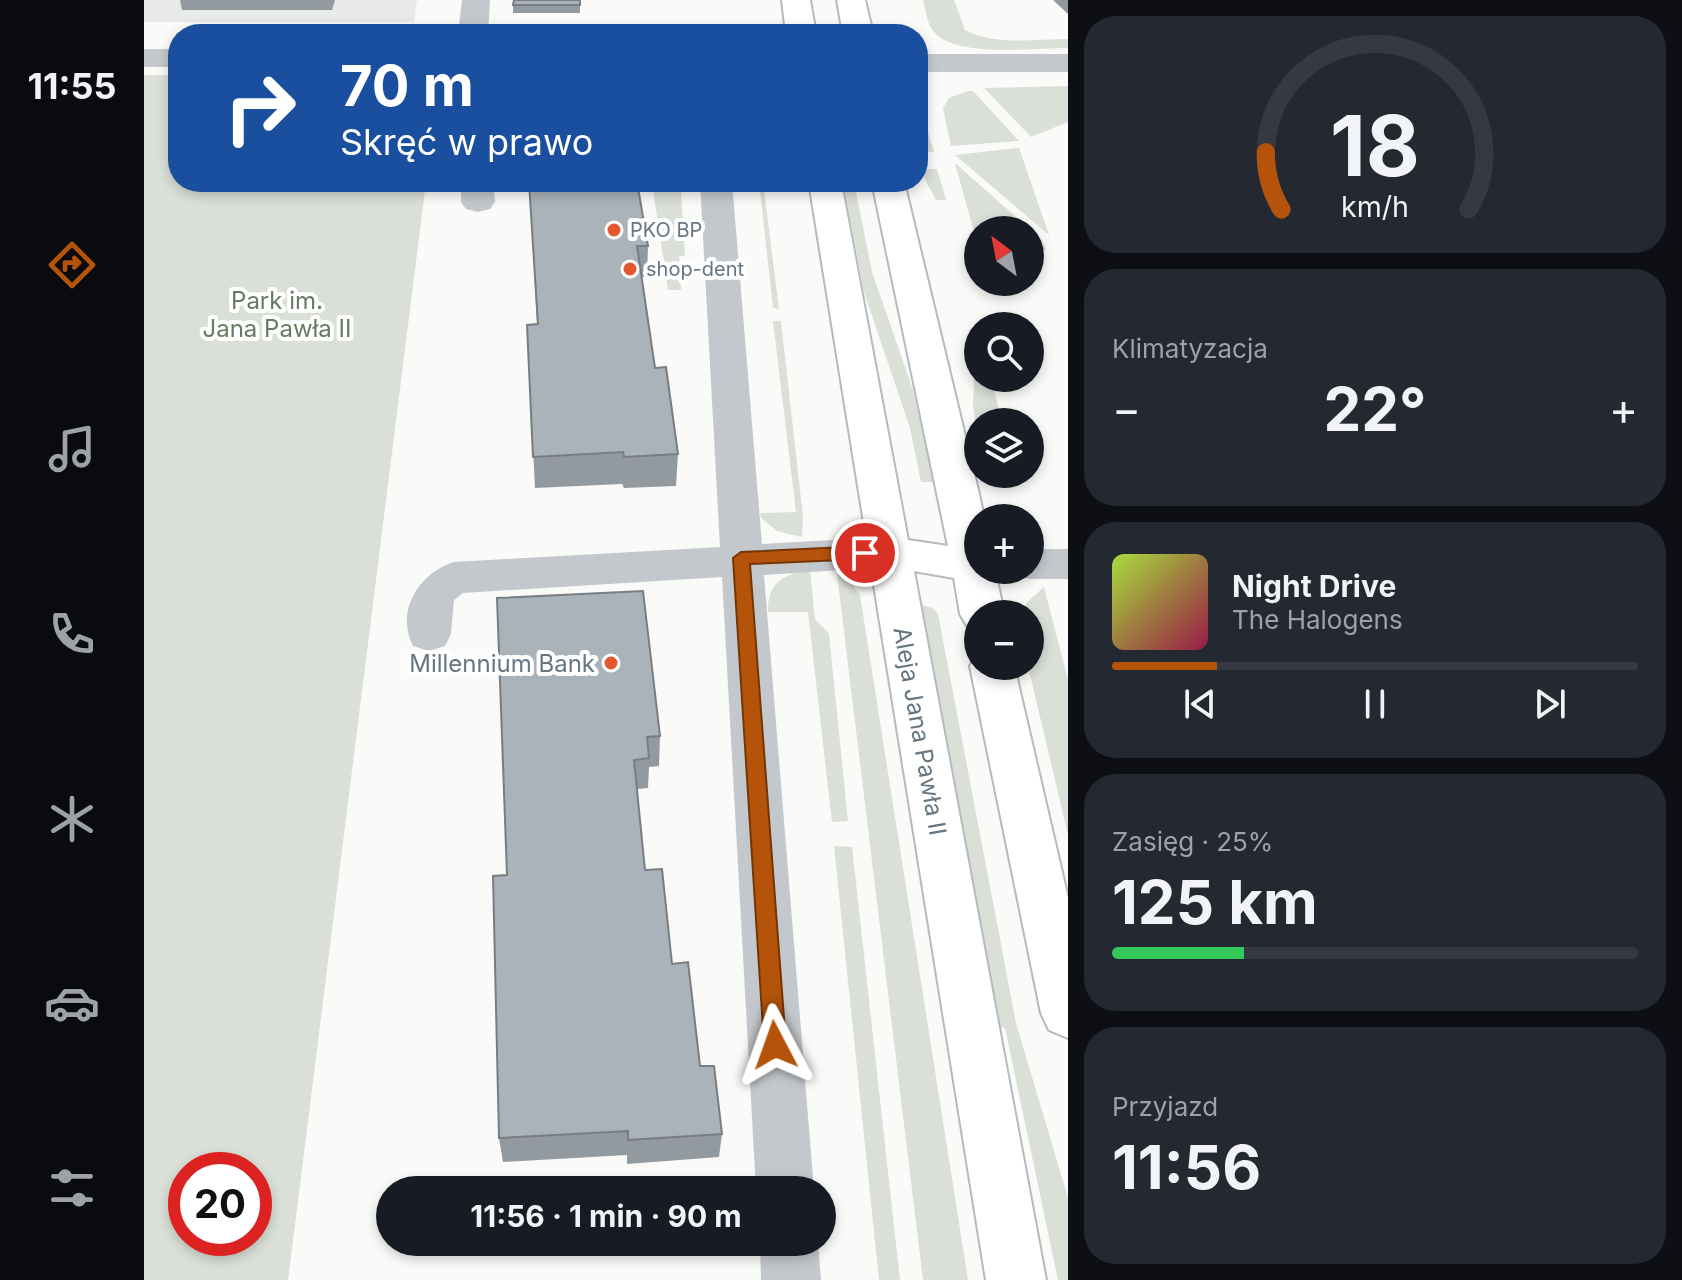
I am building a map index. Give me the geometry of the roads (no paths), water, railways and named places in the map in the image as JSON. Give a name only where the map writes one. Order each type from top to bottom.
[{"type":"main road","points":[[796,0],[800,24]]},
{"type":"main road","points":[[851,0],[856,24]]},
{"type":"main road","name":"Aleja Jana Pawła II","points":[[827,192],[1016,1280]]},
{"type":"main road","points":[[890,192],[964,516]]},
{"type":"main road","points":[[888,552],[964,563]]},
{"type":"main road","points":[[995,680],[1068,1013]]},
{"type":"street","points":[[474,24],[476,0]]},
{"type":"street","points":[[144,58],[168,58]]},
{"type":"street","points":[[928,63],[1068,63]]},
{"type":"street","points":[[717,192],[784,1176]]},
{"type":"street","points":[[429,634],[437,587],[454,578],[741,558],[888,552]]},
{"type":"street","points":[[1044,564],[1068,564]]},
{"type":"street","points":[[790,1256],[791,1280]]},
{"type":"place","name":"PKO BP","points":[[614,230]]},
{"type":"place","name":"shop-dent","points":[[630,269]]},
{"type":"place","name":"Millennium Bank","points":[[611,663]]},
{"type":"park label","name":"Park im. Jana Pawła II","points":[[277,314]]}]
